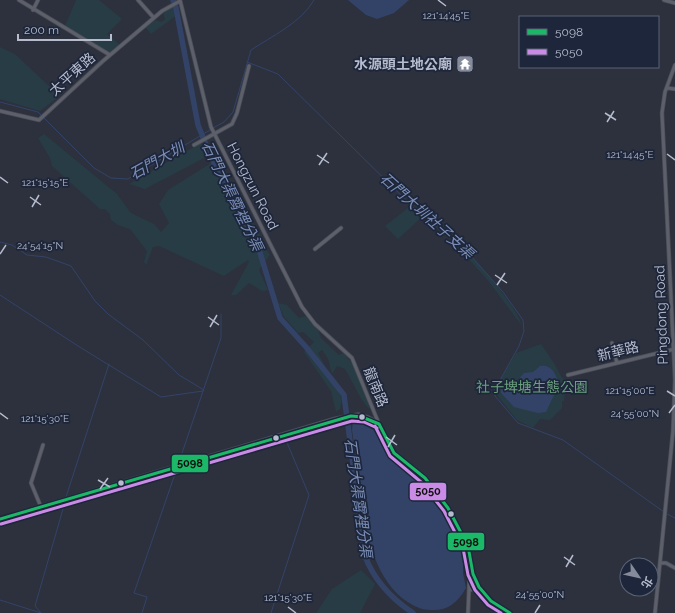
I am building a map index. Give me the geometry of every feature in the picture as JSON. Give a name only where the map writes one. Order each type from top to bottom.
[{"type":"main road","points":[[0,519],[349,416],[358,415],[379,424],[394,452],[425,478],[448,508],[465,538],[476,580],[486,596],[510,613]]},
{"type":"street","points":[[19,0],[33,10],[57,22],[110,55]]},
{"type":"street","points":[[33,10],[38,0]]},
{"type":"street","points":[[138,0],[154,18]]},
{"type":"street","points":[[664,0],[675,3]]},
{"type":"street","name":"太平東路","points":[[0,111],[40,119],[110,55],[154,18],[179,1]]},
{"type":"street","name":"Hongzun Road","points":[[179,1],[212,131],[302,307],[315,324],[352,358]]},
{"type":"street","name":"Pingdong Road","points":[[655,613],[675,406],[674,349],[662,113],[667,88],[675,65]]},
{"type":"street","points":[[194,144],[212,131],[232,124],[249,66]]},
{"type":"street","points":[[667,88],[675,89]]},
{"type":"street","points":[[315,249],[342,228]]},
{"type":"street","points":[[670,277],[675,277]]},
{"type":"street","points":[[612,343],[617,363]]},
{"type":"street","name":"新華路","points":[[568,375],[674,349]]},
{"type":"street","name":"龍南路","points":[[352,358],[379,424]]},
{"type":"street","points":[[41,507],[31,483],[44,445]]},
{"type":"street","points":[[468,613],[471,561]]},
{"type":"street","points":[[660,563],[666,563],[675,568]]},
{"type":"street","points":[[470,589],[486,596]]},
{"type":"green space","points":[[76,0],[99,0],[122,19],[107,34],[120,45],[110,54],[65,26]]},
{"type":"green space","points":[[174,5],[177,15],[151,34],[145,27],[154,20],[162,22],[165,19],[163,13]]},
{"type":"green space","points":[[0,47],[16,55],[54,91],[57,98],[40,111],[0,99]]},
{"type":"green space","points":[[44,134],[117,194],[131,213],[154,224],[161,232],[169,223],[159,204],[168,190],[219,158],[270,255],[259,270],[268,290],[262,291],[249,283],[236,295],[231,295],[249,262],[248,260],[224,276],[159,246],[153,247],[146,265],[144,262],[147,251],[130,229],[118,225],[111,220],[110,214],[105,209],[100,209],[52,166],[50,158],[38,138]]},
{"type":"green space","points":[[201,143],[206,157],[145,189],[129,184]]},
{"type":"green space","points":[[410,204],[440,227],[469,254],[501,291],[522,326],[490,283],[454,242],[408,206]]},
{"type":"green space","points":[[408,208],[421,218],[398,239],[385,226]]},
{"type":"green space","points":[[278,303],[287,305],[299,318],[306,316],[317,327],[321,338],[339,355],[343,353],[348,358],[353,364],[365,387],[369,402],[369,409],[359,395],[345,369],[337,366],[332,374],[328,359],[322,350],[318,353],[342,399],[340,409],[336,412],[331,391],[304,352],[314,342],[303,332],[298,333],[284,317]]},
{"type":"green space","name":"社子埤塘生態公園","points":[[541,344],[562,378],[566,379],[564,401],[562,401],[562,408],[550,420],[540,419],[533,428],[517,420],[496,394],[495,389],[516,353]]},
{"type":"green space","points":[[361,570],[375,584],[360,613],[316,613],[332,589]]},
{"type":"water","points":[[348,0],[409,0],[394,13],[377,19],[366,15]]},
{"type":"water","points":[[540,366],[549,367],[552,369],[560,389],[553,397],[546,412],[538,413],[514,407],[501,393],[501,390],[516,382],[524,373],[533,372]]},
{"type":"water","points":[[353,421],[369,425],[390,458],[418,480],[440,507],[463,550],[463,573],[466,588],[458,599],[448,607],[437,610],[422,609],[401,597],[386,579],[375,557],[367,532],[361,505],[352,430]]},
{"type":"waterway","name":"石門大渠霄裡分渠","points":[[173,0],[176,8],[198,125],[211,157],[257,243],[280,318],[306,347],[344,395],[365,556],[373,573],[384,588],[398,602],[413,613]]},
{"type":"waterway","name":"石門大圳","points":[[213,128],[224,122],[233,112],[251,50],[302,16],[314,0]]},
{"type":"waterway","name":"石門大圳社子支渠","points":[[247,62],[278,74],[415,209],[456,239],[503,292],[523,320],[524,331],[519,346],[494,391],[495,396],[518,423],[563,440],[664,512]]},
{"type":"waterway","name":"石門大圳","points":[[0,102],[38,112],[94,168],[111,178],[128,179],[210,130]]},
{"type":"waterway","points":[[0,242],[12,245],[27,255],[46,257],[71,266],[95,301],[108,314],[143,340],[179,375],[204,390]]},
{"type":"waterway","points":[[0,295],[78,346],[161,397],[203,391]]},
{"type":"waterway","points":[[178,465],[221,338],[221,314]]},
{"type":"waterway","points":[[66,497],[109,364]]},
{"type":"waterway","points":[[271,613],[309,495],[285,438]]},
{"type":"waterway","points":[[142,613],[147,597],[134,593],[177,468]]},
{"type":"waterway","points":[[41,613],[35,606],[65,502]]},
{"type":"waterway","points":[[667,514],[675,518]]},
{"type":"waterway","points":[[0,600],[41,613]]},
{"type":"transit line","name":"5098","points":[[0,519],[351,416],[362,417],[379,424]]},
{"type":"transit line","name":"5050","points":[[1,524],[352,421],[364,422],[377,428]]},
{"type":"transit line","name":"5098","points":[[379,424],[394,453],[425,478],[448,508],[468,546],[473,574],[479,587],[491,601],[510,613]]},
{"type":"transit line","name":"5050","points":[[375,426],[390,456],[421,482],[444,511],[463,548],[468,575],[475,590],[488,605],[501,613]]},
{"type":"place","name":"水源頭土地公廟","points":[[465,64]]}]
